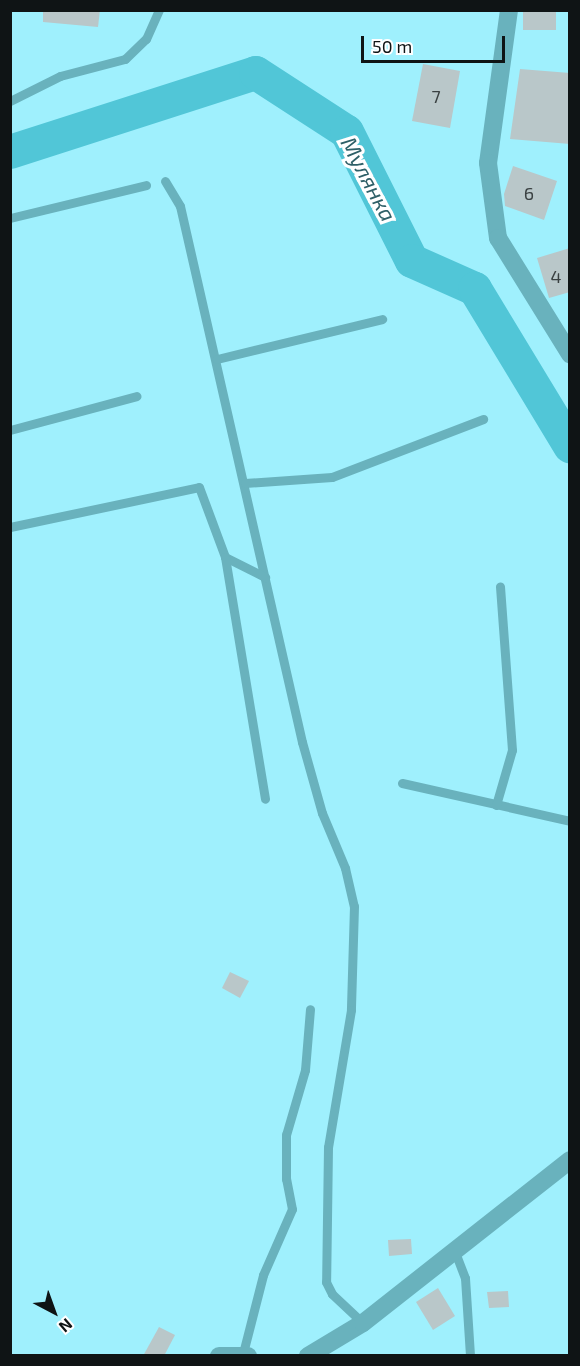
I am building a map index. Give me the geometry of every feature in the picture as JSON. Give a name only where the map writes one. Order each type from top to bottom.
[{"type":"street","points":[[509,10],[488,163],[498,238],[570,354]]},
{"type":"street","points":[[308,1356],[363,1323],[570,1160]]},
{"type":"street","points":[[219,1356],[246,1354]]},
{"type":"lane","points":[[10,101],[60,76],[125,59],[146,39],[159,10]]},
{"type":"lane","points":[[165,181],[180,206],[217,359],[302,742],[354,906],[351,1010],[328,1147],[326,1282],[332,1294],[363,1323]]},
{"type":"lane","points":[[10,218],[146,185]]},
{"type":"lane","points":[[217,359],[382,320]]},
{"type":"lane","points":[[10,430],[136,396]]},
{"type":"lane","points":[[245,483],[332,477],[483,419]]},
{"type":"lane","points":[[10,527],[199,487],[225,557],[265,799]]},
{"type":"lane","points":[[225,557],[265,576]]},
{"type":"lane","points":[[496,805],[513,750],[500,586]]},
{"type":"lane","points":[[402,783],[570,821]]},
{"type":"lane","points":[[246,1354],[263,1275],[292,1209],[286,1179],[286,1135],[305,1070],[310,1009]]},
{"type":"lane","points":[[455,1252],[465,1278],[470,1356]]},
{"type":"shaded area","points":[[11,11],[569,11],[569,1355],[11,1355]]},
{"type":"building","points":[[43,10],[100,10],[98,27],[43,22]]},
{"type":"building","points":[[523,10],[556,10],[556,30],[523,30]]},
{"type":"building","points":[[423,64],[460,71],[450,128],[412,121]]},
{"type":"building","points":[[520,69],[570,73],[570,144],[510,139]]},
{"type":"building","points":[[513,166],[557,181],[544,220],[505,206],[504,194]]},
{"type":"building","points":[[570,248],[570,292],[549,298],[537,258]]},
{"type":"building","points":[[230,972],[249,981],[240,998],[222,988]]},
{"type":"building","points":[[411,1239],[412,1254],[389,1256],[388,1240]]},
{"type":"building","points":[[438,1288],[455,1316],[433,1330],[416,1302]]},
{"type":"building","points":[[508,1291],[509,1307],[489,1308],[487,1292]]},
{"type":"building","points":[[159,1327],[175,1335],[164,1356],[143,1356]]},
{"type":"waterway","name":"Мулянка","points":[[10,152],[256,73],[347,132],[412,261],[475,289],[570,446]]}]
